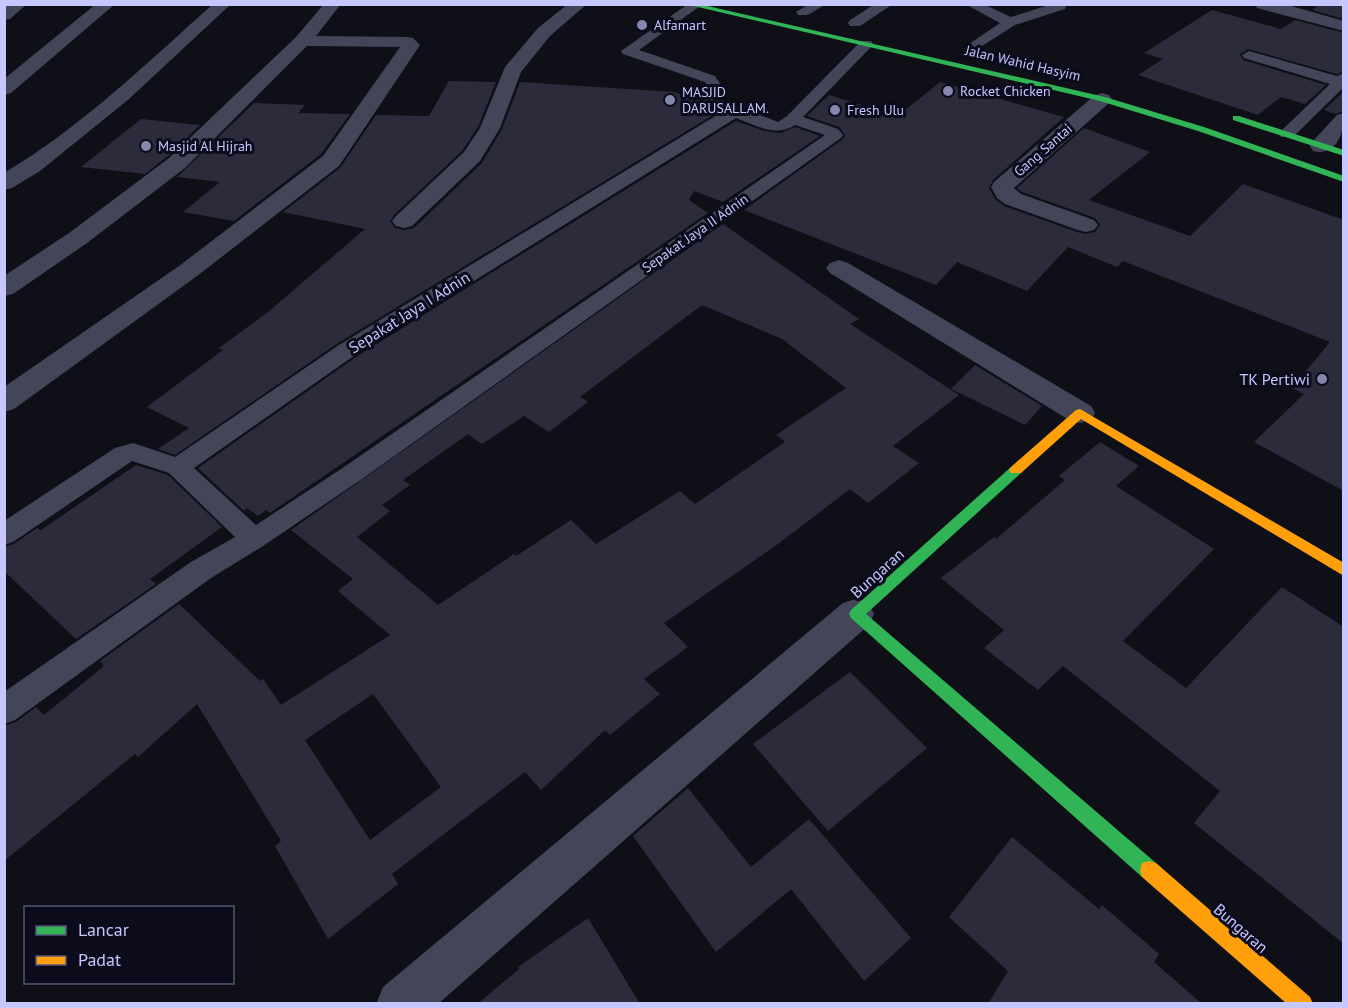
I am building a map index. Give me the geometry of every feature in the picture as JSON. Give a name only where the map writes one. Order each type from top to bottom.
[{"type":"main road","name":"Jalan Wahid Hasyim","points":[[691,5],[1102,99],[1201,129],[1344,179]]},
{"type":"main road","points":[[798,11],[822,11]]},
{"type":"main road","points":[[850,22],[879,28]]},
{"type":"main road","name":"Jalan Wahid Hasyim","points":[[966,48],[994,54]]},
{"type":"main road","points":[[1221,114],[1344,153]]},
{"type":"main road","points":[[1080,413],[1344,570]]},
{"type":"main road","name":"Bungaran","points":[[1080,413],[856,614],[1303,1004]]},
{"type":"street","points":[[4,15],[20,4]]},
{"type":"street","points":[[4,89],[106,4]]},
{"type":"street","points":[[4,183],[32,166],[122,95],[223,4]]},
{"type":"street","points":[[4,288],[78,238],[177,163],[302,41],[333,4]]},
{"type":"street","points":[[404,221],[472,156],[490,128],[512,71],[544,32],[579,4]]},
{"type":"street","points":[[1263,4],[1344,26]]},
{"type":"street","points":[[4,402],[188,272],[320,171],[341,148],[411,45],[407,42],[302,41]]},
{"type":"street","name":"Gang Santai","points":[[1086,225],[1013,199],[1005,193],[1002,187],[1102,99]]},
{"type":"street","points":[[1321,146],[1344,119]]},
{"type":"street","points":[[4,160],[32,166]]},
{"type":"street","points":[[839,268],[1080,413]]},
{"type":"street","points":[[400,1004],[856,614]]},
{"type":"lane","points":[[853,4],[873,10]]},
{"type":"lane","points":[[850,22],[887,4]]},
{"type":"lane","points":[[971,4],[1010,21]]},
{"type":"lane","points":[[691,5],[628,51],[710,79],[714,85],[709,100],[734,112],[777,127],[793,119],[866,44]]},
{"type":"lane","points":[[966,48],[1010,21],[1060,6]]},
{"type":"lane","points":[[1249,55],[1342,79]]},
{"type":"lane","points":[[1287,134],[1342,79]]},
{"type":"lane","name":"Sepakat Jaya I Adnin","points":[[178,467],[348,350],[734,112]]},
{"type":"lane","name":"Sepakat Jaya II Adnin","points":[[254,538],[353,473],[835,135],[793,119]]},
{"type":"lane","points":[[4,535],[124,454],[134,452],[178,467],[254,538],[201,570],[4,710]]},
{"type":"building","points":[[1320,4],[1344,4],[1344,19],[1312,10]]},
{"type":"building","points":[[1212,10],[1281,29],[1295,20],[1344,33],[1344,71],[1337,74],[1248,49],[1240,54],[1243,60],[1326,85],[1305,104],[1281,97],[1258,115],[1138,75],[1163,59],[1144,53]]},
{"type":"building","points":[[449,81],[496,82],[478,127],[462,151],[394,215],[390,221],[395,228],[405,230],[414,228],[482,163],[502,129],[520,82],[674,92],[699,100],[718,112],[338,343],[175,455],[158,449],[189,428],[147,407],[223,350],[219,348],[268,312],[365,229],[283,212],[340,168],[376,115],[429,116]]},
{"type":"building","points":[[940,82],[1064,117],[993,180],[989,188],[995,199],[1004,206],[1077,232],[1085,234],[1095,232],[1100,225],[1095,218],[1022,192],[1017,188],[1084,128],[1150,152],[1089,200],[1190,236],[1243,184],[1344,220],[1344,491],[1254,442],[1304,394],[1292,388],[1330,342],[1123,261],[1117,267],[1068,247],[1027,291],[957,262],[936,285],[744,210],[843,139],[845,135],[839,127],[807,116],[829,95],[898,116]]},
{"type":"building","points":[[1344,91],[1344,111],[1335,114],[1324,110]]},
{"type":"building","points":[[254,103],[305,105],[298,113],[350,114],[321,154],[234,221],[183,212],[220,182],[177,177]]},
{"type":"building","name":"Masjid Al Hijrah","points":[[141,119],[200,125],[168,156],[145,174],[81,167]]},
{"type":"building","points":[[736,121],[765,131],[781,133],[795,127],[820,136],[723,202],[694,191],[689,200],[708,213],[270,513],[266,510],[258,516],[247,508],[244,511],[198,468],[356,357]]},
{"type":"building","points":[[723,224],[859,319],[850,324],[959,395],[893,446],[919,463],[868,503],[850,489],[778,544],[664,623],[688,647],[644,679],[660,694],[610,735],[605,730],[541,790],[525,772],[392,874],[398,884],[328,939],[275,846],[281,841],[197,704],[138,757],[135,754],[4,861],[4,726],[16,722],[36,707],[44,715],[104,666],[100,661],[179,604],[260,681],[263,679],[281,705],[390,635],[338,591],[353,579],[291,530]],"holes":[[[702,305],[782,339],[846,388],[776,435],[785,442],[695,504],[680,491],[596,544],[571,520],[516,556],[514,554],[438,605],[357,537],[390,511],[382,505],[410,485],[403,480],[468,434],[482,444],[524,416],[549,432],[588,402],[580,397]],[[373,694],[441,787],[370,840],[305,740]]]},
{"type":"building","points":[[975,365],[1042,406],[1025,425],[951,389]]},
{"type":"building","points":[[1100,442],[1139,466],[1116,486],[1214,549],[1123,641],[1186,688],[1282,587],[1344,627],[1344,944],[1194,823],[1220,791],[1063,666],[1038,690],[984,648],[1004,630],[941,578],[994,537],[996,539],[1065,480],[1059,476]]},
{"type":"building","points":[[136,465],[168,475],[222,527],[150,579],[156,584],[76,639],[4,571],[4,547],[14,544],[37,528],[41,530]]},
{"type":"building","points":[[850,672],[927,748],[828,831],[753,744]]},
{"type":"building","points":[[688,788],[751,867],[809,819],[911,938],[864,981],[791,889],[716,952],[633,836]]},
{"type":"building","points":[[1012,837],[1099,909],[1102,905],[1159,954],[1154,962],[1202,1004],[988,1004],[1008,971],[949,917]]},
{"type":"building","points":[[588,918],[640,1004],[477,1004],[519,969],[518,967]]},
{"type":"traffic: fast","points":[[688,4],[1102,99],[1201,129],[1344,179]]},
{"type":"traffic: fast","points":[[1236,118],[1344,153]]},
{"type":"traffic: fast","points":[[1016,470],[856,614],[1149,870]]},
{"type":"traffic: slow","points":[[1016,470],[1080,413],[1344,570]]},
{"type":"traffic: slow","points":[[1149,870],[1303,1004]]},
{"type":"place","name":"Alfamart","points":[[642,25]]},
{"type":"place","name":"Rocket Chicken","points":[[948,91]]},
{"type":"place","name":"MASJID DARUSALLAM.","points":[[670,100]]},
{"type":"place","name":"Fresh Ulu","points":[[835,110]]},
{"type":"place","name":"Masjid Al Hijrah","points":[[146,146]]},
{"type":"place","name":"TK Pertiwi","points":[[1322,379]]}]
